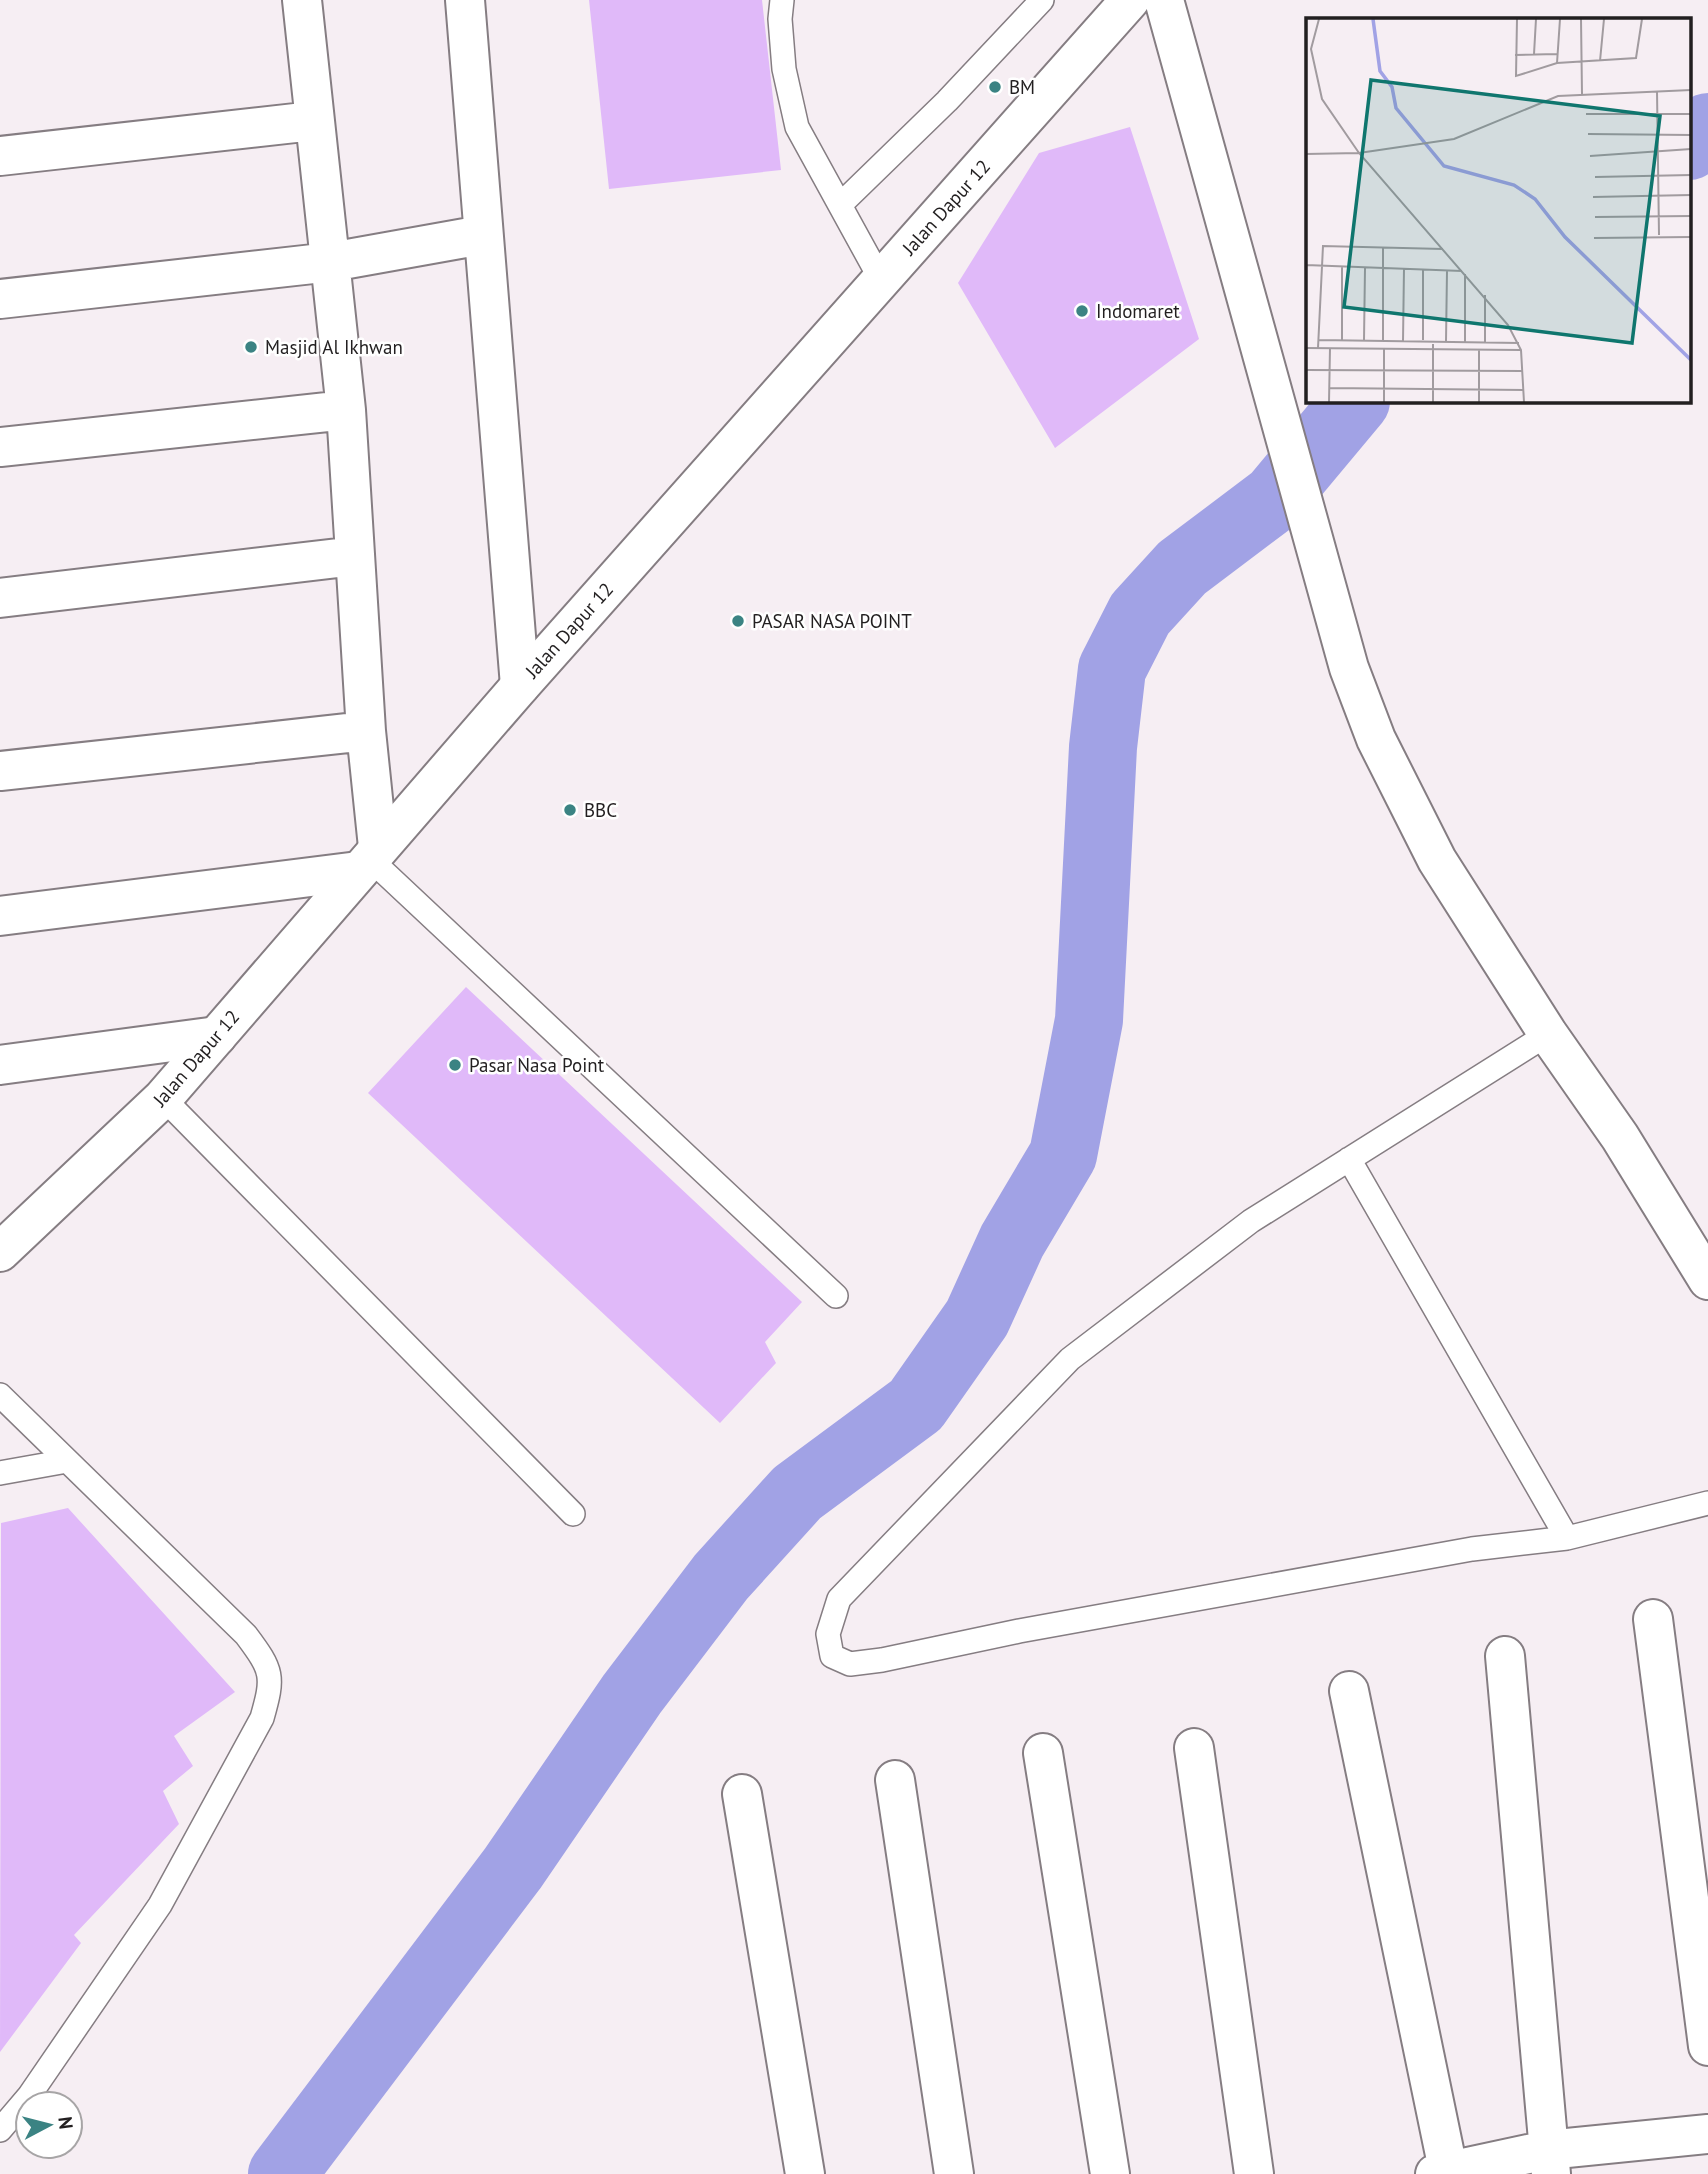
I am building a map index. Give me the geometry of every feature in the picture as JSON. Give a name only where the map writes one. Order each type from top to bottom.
[{"type":"street","points":[[0,916],[368,859],[366,732],[346,410],[302,0]]},
{"type":"street","points":[[465,0],[520,685]]},
{"type":"street","name":"Jalan Dapur 12","points":[[0,1252],[163,1098],[520,685],[1130,0]]},
{"type":"street","points":[[1164,0],[1349,668],[1376,739],[1437,860],[1548,1034],[1620,1137],[1708,1280]]},
{"type":"street","points":[[0,156],[313,121]]},
{"type":"street","points":[[0,299],[331,262],[482,235]]},
{"type":"street","points":[[0,447],[346,410]]},
{"type":"street","points":[[0,598],[355,556]]},
{"type":"street","points":[[0,771],[366,732]]},
{"type":"street","points":[[0,1065],[216,1036]]},
{"type":"street","points":[[1654,1619],[1708,2046]]},
{"type":"street","points":[[1506,1656],[1549,2162]]},
{"type":"street","points":[[1349,1691],[1444,2173],[1549,2162],[1708,2134]]},
{"type":"street","points":[[1194,1748],[1254,2174]]},
{"type":"street","points":[[1043,1753],[1110,2174]]},
{"type":"street","points":[[895,1780],[954,2174]]},
{"type":"street","points":[[742,1794],[805,2174]]},
{"type":"lane","points":[[782,0],[784,69],[797,127],[881,280]]},
{"type":"lane","points":[[841,204],[947,101],[1042,0]]},
{"type":"lane","points":[[368,859],[836,1296]]},
{"type":"lane","points":[[1548,1034],[1251,1221],[1070,1359],[839,1599],[828,1633],[832,1656],[850,1664],[882,1660],[1032,1628],[1472,1549],[1567,1538],[1708,1503]]},
{"type":"lane","points":[[163,1098],[573,1514]]},
{"type":"lane","points":[[1349,1158],[1567,1538]]},
{"type":"lane","points":[[0,1395],[246,1635],[264,1658],[271,1685],[262,1718],[160,1905],[29,2095],[0,2130]]},
{"type":"lane","points":[[0,1473],[67,1461]]},
{"type":"building","points":[[589,0],[762,0],[781,170],[609,189]]},
{"type":"building","name":"Indomaret","points":[[1130,127],[1199,339],[1055,448],[958,283],[1039,153]]},
{"type":"building","points":[[466,987],[802,1302],[765,1342],[776,1363],[720,1423],[368,1093]]},
{"type":"building","points":[[68,1508],[235,1692],[174,1736],[193,1766],[163,1791],[179,1824],[74,1935],[81,1943],[0,2052],[1,1523]]},
{"type":"waterway","points":[[1690,145],[1708,127]]},
{"type":"waterway","points":[[282,2174],[513,1868],[632,1694],[721,1577],[797,1493],[916,1405],[977,1318],[1012,1241],[1063,1155],[1089,1020],[1103,747],[1112,669],[1140,614],[1182,568],[1275,498],[1355,402]]},
{"type":"place","name":"BM","points":[[995,87]]},
{"type":"place","name":"Indomaret","points":[[1082,311]]},
{"type":"place","name":"Masjid Al Ikhwan","points":[[251,347]]},
{"type":"place","name":"PASAR NASA POINT","points":[[738,621]]},
{"type":"place","name":"BBC","points":[[570,810]]},
{"type":"place","name":"Pasar Nasa Point","points":[[455,1065]]}]
